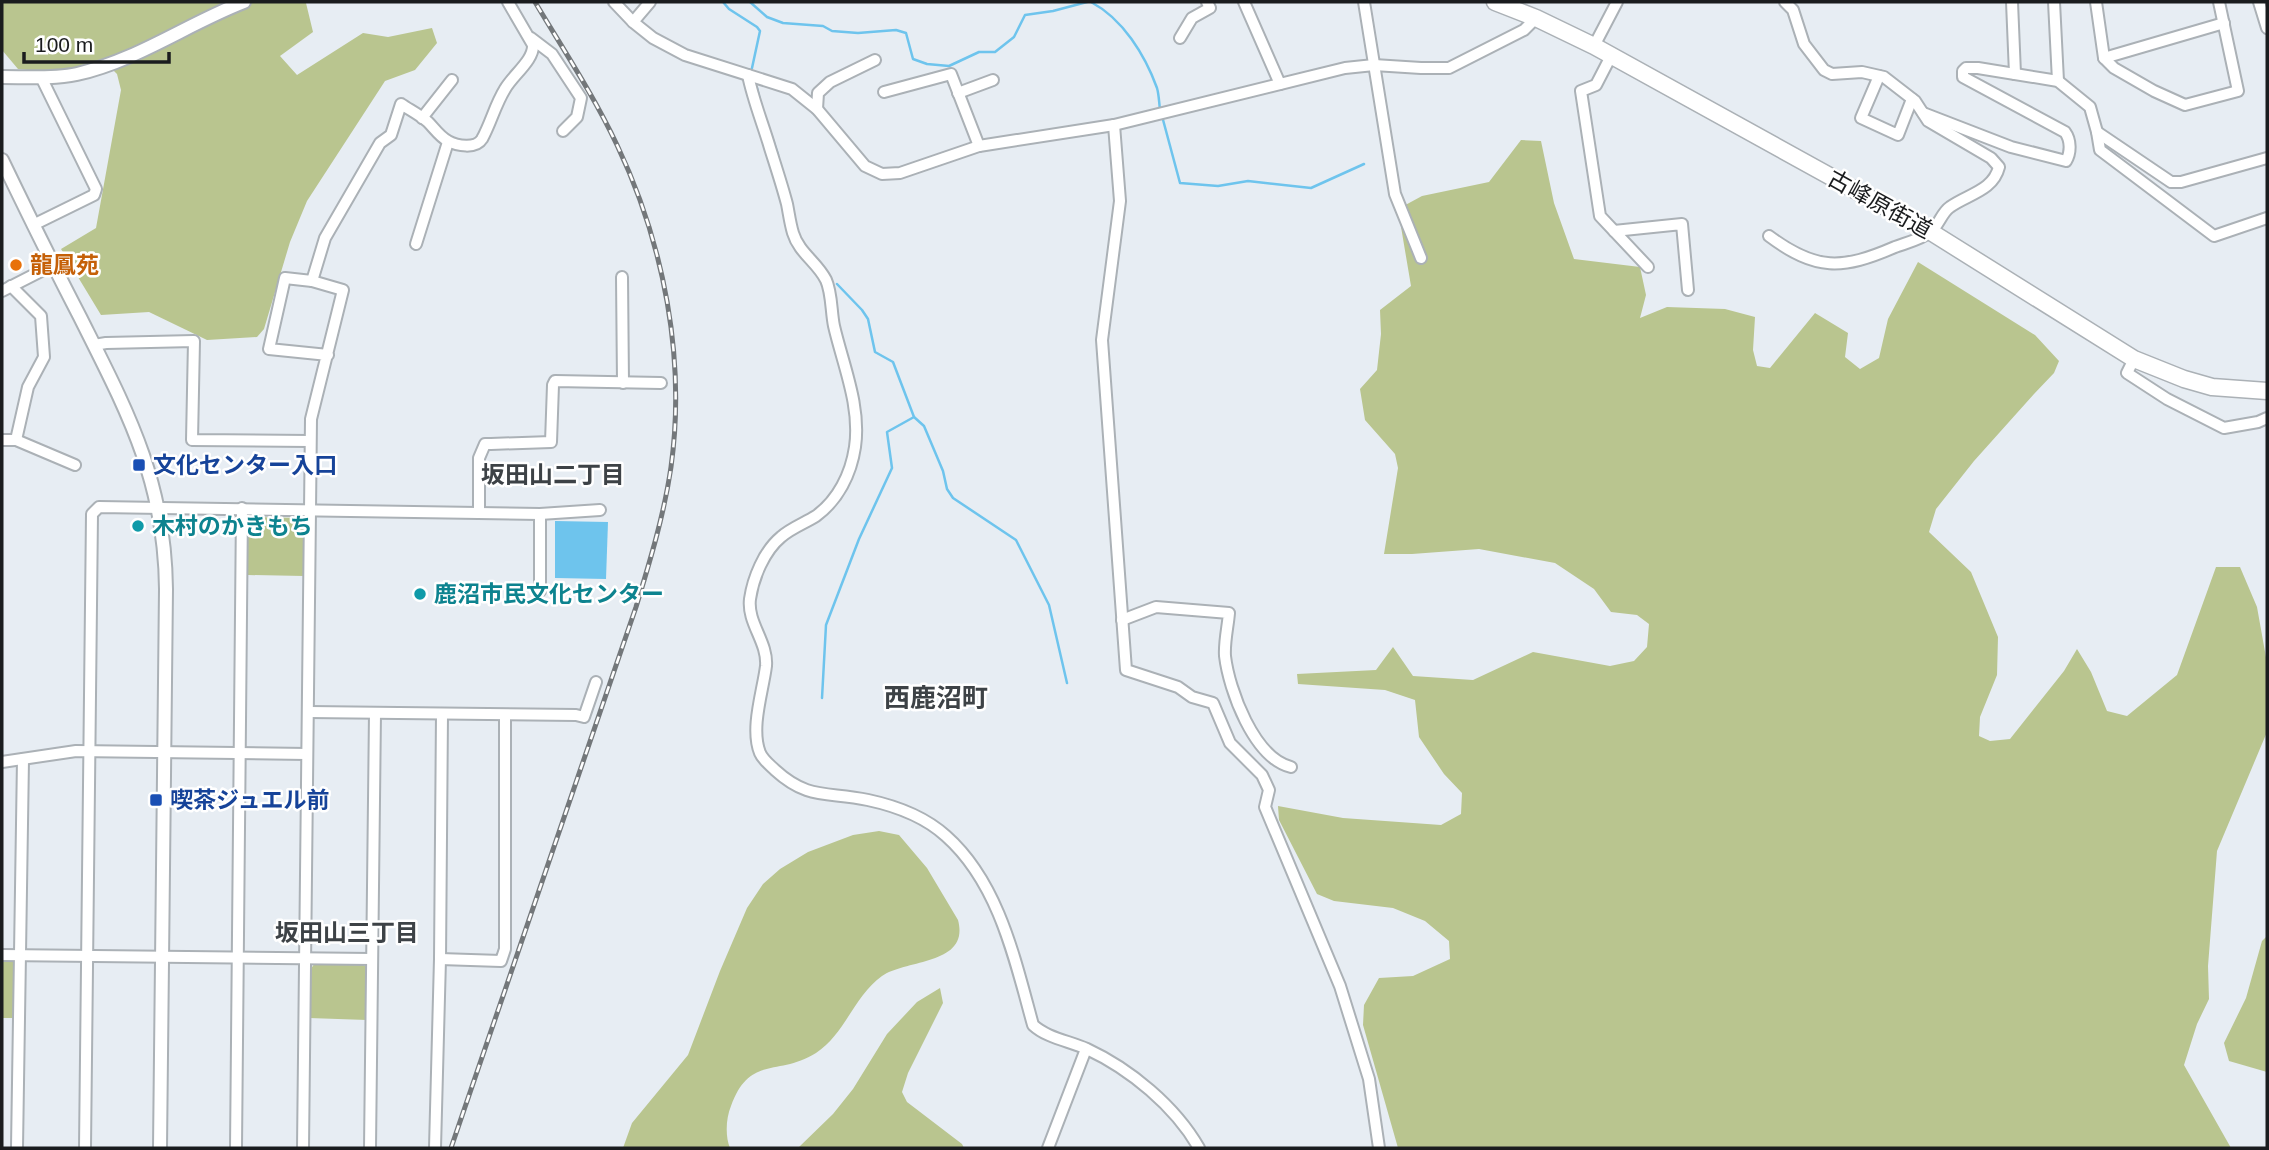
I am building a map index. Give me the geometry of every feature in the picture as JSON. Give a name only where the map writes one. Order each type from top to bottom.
[{"type":"main road","name":"古峰原街道","points":[[1494,2],[1536,18],[1594,46],[1931,232],[2134,359],[2212,387],[2267,391]]},
{"type":"street","points":[[2,77],[74,75],[135,56],[244,2]]},
{"type":"street","points":[[312,281],[325,238],[380,143],[391,135],[401,104],[449,142],[471,147],[482,138],[507,85],[532,57],[533,45],[508,2]]},
{"type":"street","points":[[614,2],[653,38],[685,55],[792,89],[817,109],[865,166],[882,174],[900,173],[979,146],[1114,124],[1345,68],[1374,65],[1449,68],[1524,30],[1536,18]]},
{"type":"street","points":[[633,22],[650,2]]},
{"type":"street","points":[[1180,38],[1192,18],[1210,8],[1207,2]]},
{"type":"street","points":[[1244,2],[1280,84]]},
{"type":"street","points":[[1364,2],[1395,194],[1421,258]]},
{"type":"street","points":[[1594,46],[1616,2]]},
{"type":"street","points":[[1769,236],[1790,251],[1817,262],[1836,265],[1883,253],[1931,232],[1951,206],[1987,187],[1999,167],[1991,158],[1928,121],[1912,99],[1884,77],[1862,72],[1832,74],[1824,70],[1804,44],[1793,10],[1785,2]]},
{"type":"street","points":[[2012,2],[2015,74]]},
{"type":"street","points":[[2054,2],[2058,81]]},
{"type":"street","points":[[2095,2],[2104,58],[2114,68],[2165,97],[2185,105],[2238,91],[2219,2]]},
{"type":"street","points":[[2259,2],[2267,28]]},
{"type":"street","points":[[2104,58],[2224,23]]},
{"type":"street","points":[[527,34],[552,54],[581,98],[577,117],[563,131]]},
{"type":"street","points":[[1611,56],[1596,85],[1581,91],[1600,216],[1648,267]]},
{"type":"street","points":[[817,109],[818,93],[830,82],[875,60]]},
{"type":"street","points":[[1923,113],[2011,147],[2066,161],[2069,158],[2070,138],[2065,132],[1963,77],[1963,71],[1966,68],[1978,68],[2058,81],[2090,107],[2099,150],[2214,236],[2267,218]]},
{"type":"street","points":[[884,92],[951,74],[979,146]]},
{"type":"street","points":[[748,75],[786,201],[793,234],[801,251],[818,268],[827,283],[834,325],[849,383],[854,413],[855,446],[845,483],[834,499],[817,515],[781,537],[757,571],[750,599],[750,612],[767,652],[757,736],[759,750],[762,757],[778,772],[805,790],[826,796],[865,799],[900,809],[922,817],[948,836],[975,870],[1002,921],[1015,957],[1033,1025],[1040,1032],[1112,1062],[1146,1087],[1177,1118],[1199,1148]]},
{"type":"street","points":[[1879,76],[1861,118],[1898,135],[1912,99]]},
{"type":"street","points":[[33,225],[94,195],[96,188],[41,77]]},
{"type":"street","points":[[422,118],[452,80]]},
{"type":"street","points":[[958,93],[993,80]]},
{"type":"street","points":[[1114,124],[1120,201],[1102,340],[1126,670],[1178,687],[1192,697],[1213,703],[1230,743],[1262,775],[1269,790],[1265,807],[1340,986],[1369,1079],[1379,1148]]},
{"type":"street","points":[[2097,132],[2171,183],[2267,158]]},
{"type":"street","points":[[416,244],[449,142]]},
{"type":"street","points":[[2,160],[130,418],[149,470],[158,508],[166,566],[160,1148]]},
{"type":"street","points":[[1614,231],[1682,224],[1688,290]]},
{"type":"street","points":[[16,440],[28,387],[44,357],[41,316],[5,287],[53,265]]},
{"type":"street","points":[[622,277],[623,383]]},
{"type":"street","points":[[303,1148],[311,419],[328,355],[344,290],[312,281],[285,278],[269,349],[328,355]]},
{"type":"street","points":[[94,345],[194,341],[192,439],[310,441]]},
{"type":"street","points":[[2134,359],[2127,373],[2167,400],[2224,428],[2267,418]]},
{"type":"street","points":[[479,513],[479,458],[485,444],[551,442],[555,381],[661,383]]},
{"type":"street","points":[[2,440],[16,440],[75,465]]},
{"type":"street","points":[[85,1148],[92,514],[99,507],[540,514],[600,510]]},
{"type":"street","points":[[236,1148],[242,508]]},
{"type":"street","points":[[540,514],[540,591]]},
{"type":"street","points":[[1122,621],[1156,607],[1229,612],[1225,655],[1233,690],[1253,735],[1268,755],[1291,767]]},
{"type":"street","points":[[309,712],[576,715],[584,718],[596,682]]},
{"type":"street","points":[[370,1148],[375,713]]},
{"type":"street","points":[[435,1148],[442,714]]},
{"type":"street","points":[[440,958],[501,961],[505,949],[505,715]]},
{"type":"street","points":[[2,762],[89,751],[307,754]]},
{"type":"street","points":[[17,1148],[23,759]]},
{"type":"street","points":[[2,955],[372,959]]},
{"type":"street","points":[[1048,1148],[1086,1049]]},
{"type":"green space","points":[[2,2],[306,3],[313,32],[280,56],[297,75],[363,33],[388,37],[432,28],[437,43],[415,70],[385,81],[307,201],[290,242],[264,329],[257,337],[207,340],[149,312],[101,315],[61,249],[96,228],[121,90],[117,74],[108,65],[57,73],[18,69],[2,50]]},
{"type":"green space","points":[[1521,140],[1541,141],[1554,203],[1574,259],[1640,267],[1646,295],[1640,318],[1667,307],[1725,309],[1755,317],[1753,350],[1757,366],[1770,368],[1815,313],[1848,333],[1845,357],[1860,369],[1879,358],[1888,319],[1918,262],[2035,335],[2059,361],[2054,373],[1974,461],[1936,509],[1929,532],[1971,572],[1998,637],[1997,675],[1980,717],[1979,736],[1990,741],[2010,739],[2064,671],[2077,649],[2091,672],[2107,711],[2127,716],[2177,675],[2216,567],[2240,567],[2257,607],[2267,663],[2267,732],[2217,851],[2208,966],[2209,999],[2197,1024],[2184,1065],[2231,1148],[1398,1148],[1363,1025],[1364,1005],[1379,978],[1413,976],[1450,959],[1449,941],[1425,921],[1393,908],[1334,901],[1317,894],[1279,820],[1278,806],[1343,818],[1441,825],[1461,814],[1462,793],[1444,774],[1419,737],[1415,700],[1385,690],[1298,684],[1297,674],[1376,670],[1393,647],[1413,676],[1473,680],[1533,652],[1610,666],[1634,661],[1647,647],[1649,624],[1637,615],[1611,612],[1594,589],[1555,563],[1479,549],[1384,554],[1398,468],[1395,454],[1365,420],[1360,389],[1377,370],[1381,334],[1380,310],[1411,286],[1398,209],[1422,196],[1489,182]]},
{"type":"green space","points":[[250,517],[302,518],[304,576],[248,575]]},
{"type":"green space","points":[[879,831],[899,835],[927,868],[958,920],[959,935],[955,945],[946,953],[882,976],[864,994],[835,1036],[816,1053],[802,1060],[766,1069],[747,1079],[728,1116],[730,1148],[623,1148],[632,1123],[688,1055],[747,908],[763,884],[780,869],[808,852],[853,835]]},
{"type":"green space","points":[[2267,936],[2267,1072],[2229,1061],[2224,1043],[2246,998],[2262,941]]},
{"type":"green space","points":[[2,959],[13,960],[18,966],[17,1018],[2,1018]]},
{"type":"green space","points":[[315,963],[360,963],[368,968],[367,1020],[309,1018],[310,970]]},
{"type":"green space","points":[[940,988],[943,1003],[908,1073],[902,1092],[907,1102],[964,1148],[798,1148],[833,1114],[853,1089],[887,1034],[917,1002]]},
{"type":"water","points":[[555,521],[608,522],[606,579],[555,578]]},
{"type":"waterway","points":[[723,2],[760,31],[752,68]]},
{"type":"waterway","points":[[750,2],[767,17],[783,23],[823,26],[832,31],[858,33],[896,30],[906,33],[913,59],[927,64],[949,66],[979,52],[995,52],[1014,37],[1025,15],[1087,2]]},
{"type":"waterway","points":[[1091,2],[1113,18],[1132,39],[1157,88],[1160,110]]},
{"type":"waterway","points":[[757,88],[761,105]]},
{"type":"waterway","points":[[1162,116],[1180,183],[1218,186],[1248,181],[1311,188],[1364,164]]},
{"type":"waterway","points":[[771,134],[778,155]]},
{"type":"waterway","points":[[837,284],[868,319],[875,352],[893,362],[914,417],[924,426],[943,471],[947,489],[953,498],[1016,540],[1049,605],[1067,683]]},
{"type":"waterway","points":[[822,698],[826,625],[859,539],[892,468],[887,432],[914,417]]},
{"type":"railway","points":[[451,1148],[636,607],[665,503],[675,426],[673,344],[659,262],[647,222],[608,127],[535,2]]},
{"type":"place","name":"龍鳳苑","points":[[16,265]]},
{"type":"place","name":"文化センター入口","points":[[139,465]]},
{"type":"place","name":"木村のかきもち","points":[[138,526]]},
{"type":"place","name":"鹿沼市民文化センター","points":[[420,594]]},
{"type":"place","name":"喫茶ジュエル前","points":[[156,800]]},
{"type":"district","name":"坂田山二丁目","points":[[553,475]]},
{"type":"district","name":"西鹿沼町","points":[[936,698]]},
{"type":"district","name":"坂田山三丁目","points":[[347,933]]}]
